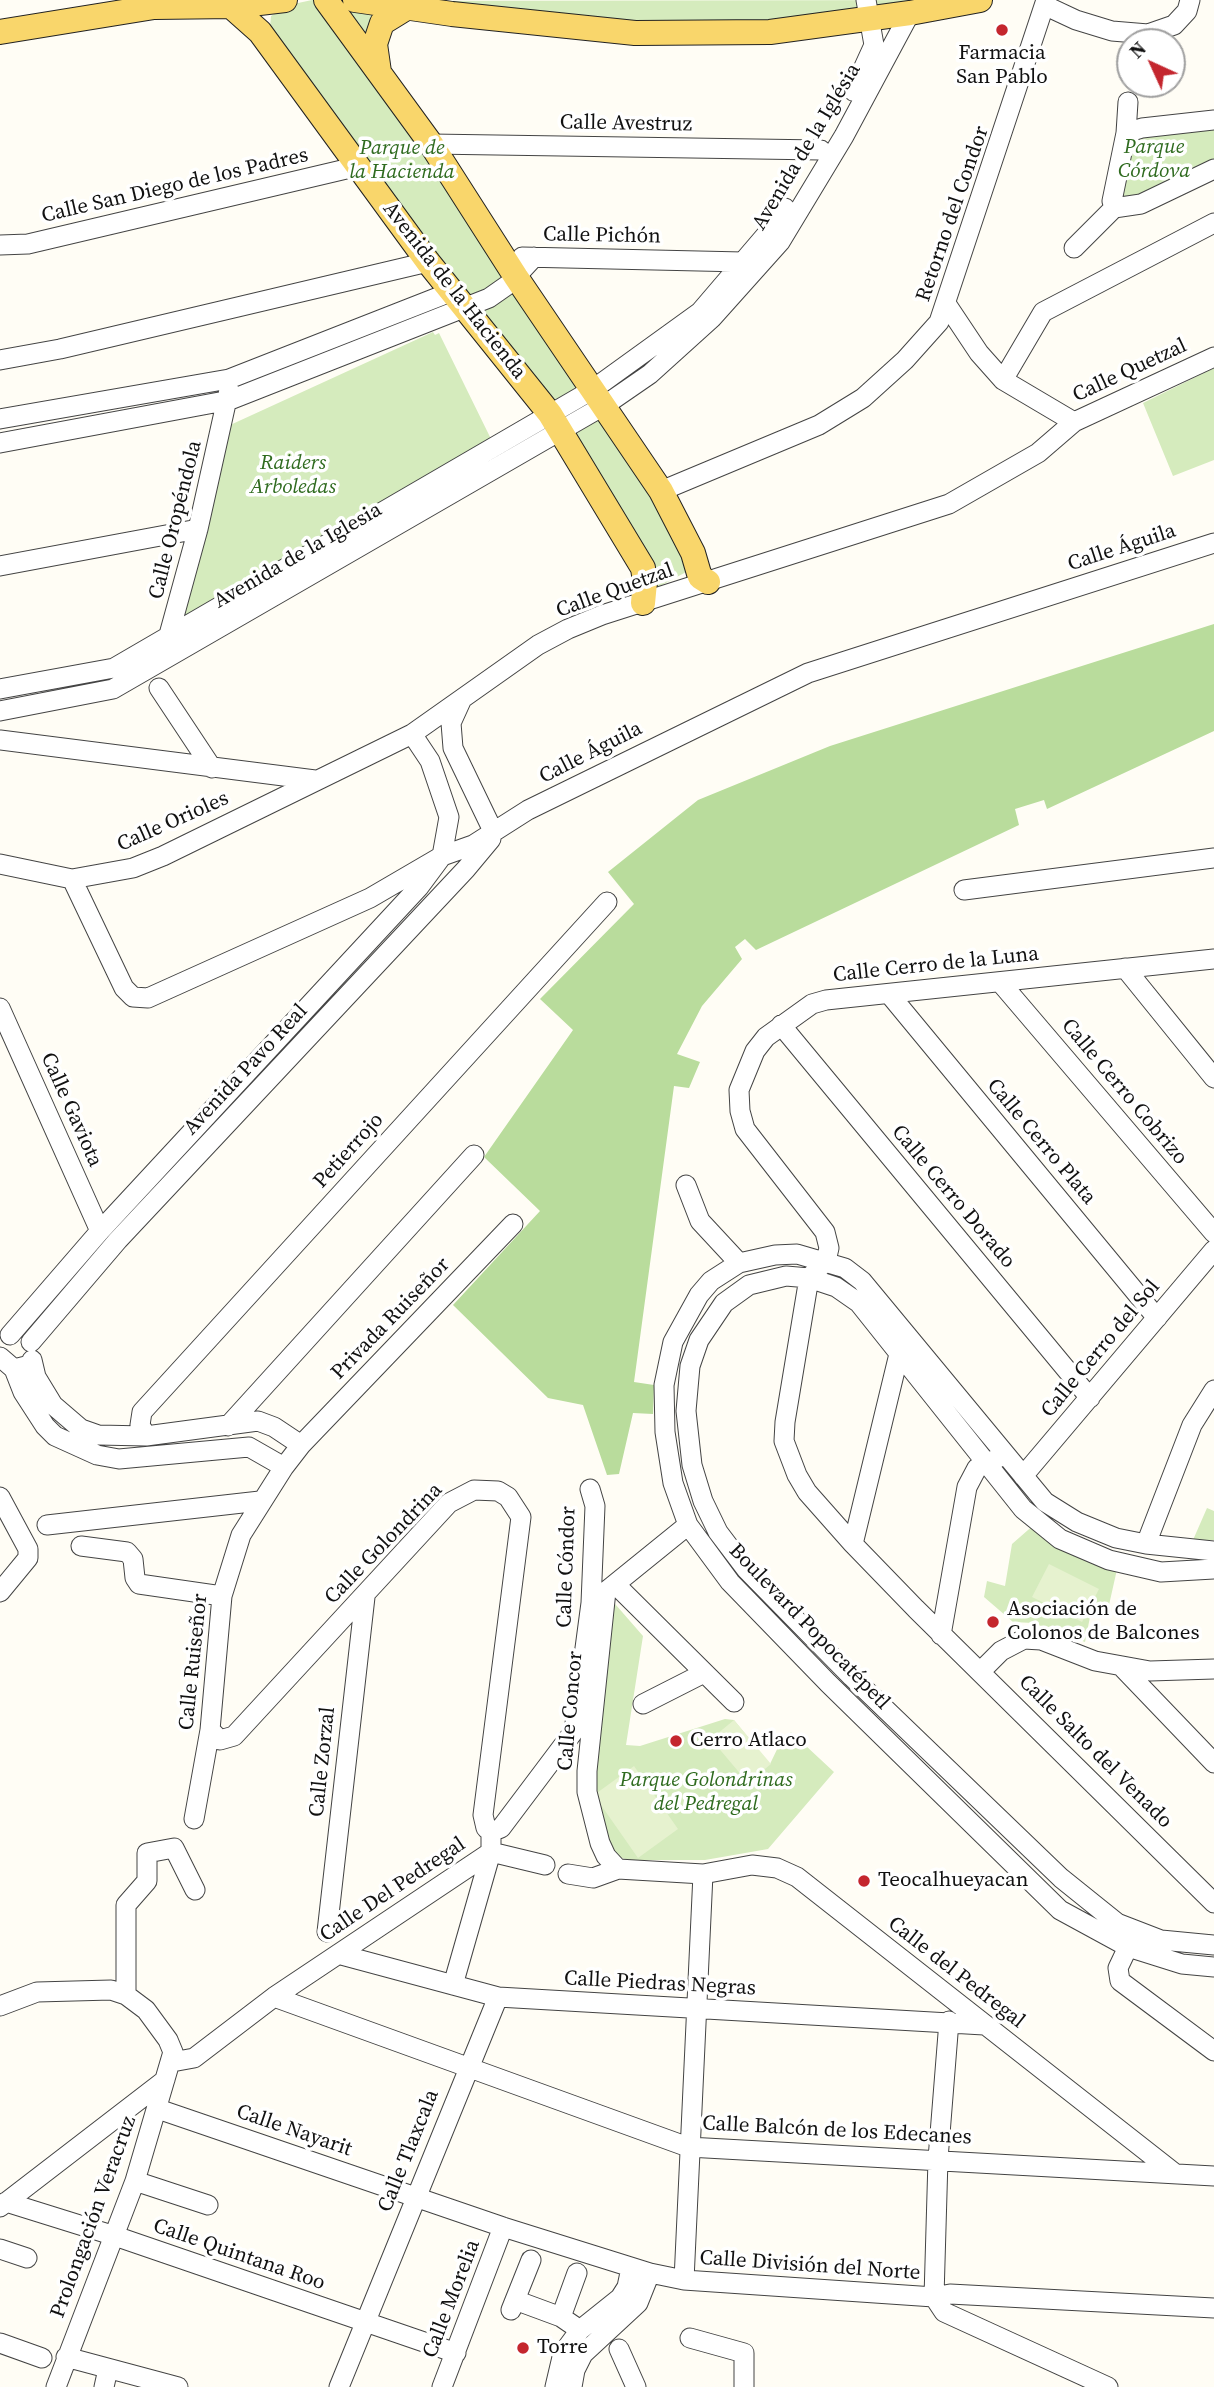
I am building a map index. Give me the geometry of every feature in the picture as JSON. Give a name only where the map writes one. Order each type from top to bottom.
[{"type":"main road","points":[[0,32],[161,3],[285,0]]},
{"type":"main road","points":[[326,0],[431,144],[510,267],[661,491],[693,553],[701,577],[711,582]]},
{"type":"main road","points":[[355,0],[635,33],[770,32],[867,9],[911,13],[975,1]]},
{"type":"main road","name":"Avenida de la Hacienda","points":[[229,3],[260,32],[428,262],[555,422],[643,568],[643,603]]},
{"type":"main road","points":[[379,73],[375,44],[382,23],[408,7]]},
{"type":"street","name":"Retorno del Condor","points":[[661,491],[819,425],[863,398],[905,360],[939,322],[947,305],[1046,3],[1076,20],[1112,30],[1148,34],[1174,25],[1187,11],[1190,0]]},
{"type":"street","name":"Avenida de la Iglésia","points":[[598,397],[646,354],[700,312],[771,229],[821,150],[865,69],[874,46],[867,9]]},
{"type":"street","name":"Avenida de la Iglésia","points":[[598,397],[650,374],[712,318],[780,242],[844,136],[911,13]]},
{"type":"street","points":[[1114,208],[1128,102]]},
{"type":"street","points":[[1126,133],[1142,128],[1214,120]]},
{"type":"street","name":"Calle Avestruz","points":[[431,144],[821,150]]},
{"type":"street","name":"Calle San Diego de los Padres","points":[[0,245],[28,244],[359,166]]},
{"type":"street","points":[[1074,248],[1114,208],[1141,204],[1214,169]]},
{"type":"street","points":[[1003,380],[1043,312],[1214,223]]},
{"type":"street","name":"Calle Pichón","points":[[510,267],[534,257],[743,262]]},
{"type":"street","points":[[700,261],[712,274],[713,296]]},
{"type":"street","points":[[0,360],[60,349],[428,262]]},
{"type":"street","points":[[0,419],[229,379],[457,300],[489,298],[510,267]]},
{"type":"street","points":[[0,443],[230,400],[457,300]]},
{"type":"street","points":[[947,305],[979,353],[1003,380],[1074,422]]},
{"type":"street","name":"Calle Quetzal","points":[[316,780],[412,734],[538,645],[602,615],[949,504],[1038,453],[1074,422],[1214,357]]},
{"type":"street","name":"Calle Oropéndola","points":[[151,668],[170,637],[230,400],[229,379]]},
{"type":"street","points":[[189,407],[195,384]]},
{"type":"street","name":"Avenida de la Iglesia","points":[[0,689],[117,666],[598,397]]},
{"type":"street","name":"Avenida de la Iglesia","points":[[9,709],[117,687],[555,422]]},
{"type":"street","points":[[0,566],[198,529]]},
{"type":"street","name":"Calle Águila","points":[[72,879],[124,988],[133,997],[141,999],[370,898],[442,856],[473,845],[493,831],[678,735],[808,674],[1214,542]]},
{"type":"street","points":[[117,666],[117,687]]},
{"type":"street","points":[[159,688],[212,768]]},
{"type":"street","points":[[463,697],[451,723],[453,748],[493,831]]},
{"type":"street","points":[[9,709],[10,725],[20,744]]},
{"type":"street","points":[[412,734],[430,761],[449,817],[442,856]]},
{"type":"street","points":[[0,740],[316,780]]},
{"type":"street","name":"Calle Orioles","points":[[0,864],[72,879],[133,868],[316,780]]},
{"type":"street","name":"Avenida Pavo Real","points":[[32,1351],[118,1240],[466,869],[490,841],[493,831]]},
{"type":"street","name":"Avenida Pavo Real","points":[[4,1348],[100,1231],[419,887],[442,856]]},
{"type":"street","points":[[964,890],[1214,858]]},
{"type":"street","name":"Petierrojo","points":[[146,1436],[140,1425],[142,1412],[607,902]]},
{"type":"street","name":"Calle Cerro de la Luna","points":[[826,1261],[830,1248],[825,1232],[746,1129],[740,1111],[739,1090],[746,1070],[766,1037],[781,1025],[813,1004],[826,1000],[1214,959]]},
{"type":"street","points":[[1125,968],[1214,1078]]},
{"type":"street","name":"Calle Cerro Cobrizo","points":[[1000,982],[1214,1233]]},
{"type":"street","name":"Calle Cerro Plata","points":[[890,995],[1157,1318]]},
{"type":"street","name":"Calle Gaviota","points":[[0,1008],[100,1231]]},
{"type":"street","name":"Calle Cerro Dorado","points":[[781,1025],[1090,1398]]},
{"type":"street","points":[[228,1426],[474,1155]]},
{"type":"street","points":[[686,1185],[700,1221],[739,1263]]},
{"type":"street","name":"Privada Ruiseñor","points":[[301,1445],[513,1224]]},
{"type":"street","name":"Calle Cerro del Sol","points":[[1023,1476],[1214,1250]]},
{"type":"street","name":"Boulevard Popocatépetl","points":[[1214,1569],[1161,1572],[1109,1560],[1060,1539],[1030,1515],[996,1460],[862,1281],[845,1268],[797,1254],[775,1255],[739,1263],[712,1281],[699,1294],[673,1342],[664,1385],[665,1432],[673,1483],[685,1516],[730,1582],[828,1683],[1060,1910],[1128,1947],[1182,1964],[1214,1967]]},
{"type":"street","points":[[809,1279],[826,1261]]},
{"type":"street","name":"Boulevard Popocatépetl","points":[[1214,1551],[1116,1538],[1077,1522],[1043,1499],[1023,1476],[996,1460],[899,1354],[859,1303],[836,1287],[786,1276],[749,1284],[724,1303],[699,1340],[690,1366],[686,1410],[692,1465],[703,1501],[719,1532],[746,1569],[852,1677],[1061,1878],[1117,1923],[1161,1940],[1214,1945]]},
{"type":"street","name":"Calle Salto del Venado","points":[[809,1279],[784,1441],[789,1460],[807,1492],[853,1544],[942,1634],[1214,1903]]},
{"type":"street","points":[[4,1348],[22,1335],[32,1351],[36,1377],[52,1405],[81,1429],[98,1435],[146,1436],[258,1421],[274,1427],[301,1445]]},
{"type":"street","points":[[4,1348],[21,1368],[32,1351]]},
{"type":"street","points":[[4,1348],[23,1392],[45,1426],[55,1436],[97,1455],[119,1458],[249,1447],[284,1467]]},
{"type":"street","points":[[853,1544],[899,1354]]},
{"type":"street","points":[[1146,1544],[1192,1425],[1214,1390]]},
{"type":"street","name":"Calle Ruiseñor","points":[[194,1819],[210,1730],[222,1596],[241,1535],[260,1502],[301,1445]]},
{"type":"street","points":[[942,1634],[967,1487],[977,1468],[996,1460]]},
{"type":"street","name":"Calle Golondrina","points":[[210,1730],[220,1740],[234,1736],[449,1503],[459,1496],[485,1489],[498,1491],[516,1506],[521,1517],[483,1815],[491,1842],[453,1985]]},
{"type":"street","name":"Calle Cóndor","points":[[491,1842],[573,1731],[604,1593],[596,1506],[590,1489]]},
{"type":"street","points":[[0,1497],[27,1549],[28,1558],[0,1592]]},
{"type":"street","points":[[703,1501],[694,1498],[685,1516],[604,1593],[704,1673],[734,1702]]},
{"type":"street","points":[[1030,1515],[1043,1499]]},
{"type":"street","points":[[47,1525],[260,1502]]},
{"type":"street","points":[[80,1546],[127,1552],[135,1565],[136,1581],[222,1596]]},
{"type":"street","points":[[730,1582],[746,1569]]},
{"type":"street","name":"Calle Concor","points":[[604,1593],[587,1792],[600,1843],[606,1856],[618,1869]]},
{"type":"street","name":"Calle Zorzal","points":[[327,1933],[365,1597]]},
{"type":"street","points":[[981,1671],[1001,1651],[1024,1639],[1041,1640],[1096,1661],[1150,1671],[1214,1670]]},
{"type":"street","points":[[1121,1666],[1214,1763]]},
{"type":"street","points":[[643,1704],[704,1673]]},
{"type":"street","name":"Calle Del Pedregal","points":[[3,2205],[169,2071],[194,2058],[274,1997],[338,1954],[491,1842],[545,1865]]},
{"type":"street","points":[[126,1995],[126,1905],[147,1881],[148,1853],[174,1848],[195,1890]]},
{"type":"street","name":"Calle del Pedregal","points":[[568,1874],[593,1878],[618,1869],[702,1874],[752,1865],[777,1868],[797,1877],[1172,2172]]},
{"type":"street","points":[[684,2280],[702,1874]]},
{"type":"street","points":[[1128,1947],[1118,1968],[1120,1980],[1214,2051]]},
{"type":"street","name":"Calle Piedras Negras","points":[[338,1954],[498,1997],[985,2025]]},
{"type":"street","points":[[0,2006],[37,1992],[111,1990],[126,1995],[146,2010],[168,2040],[169,2071]]},
{"type":"street","name":"Calle Balcón de los Edecanes","points":[[274,1997],[688,2147],[1214,2176]]},
{"type":"street","name":"Calle Tlaxcala","points":[[339,2387],[466,2068],[498,1997]]},
{"type":"street","points":[[949,2021],[938,2159],[934,2297],[944,2312],[1108,2387]]},
{"type":"street","name":"Prolongación Veracruz","points":[[56,2387],[135,2181],[169,2071]]},
{"type":"street","name":"Calle Nayarit","points":[[158,2109],[416,2196]]},
{"type":"street","points":[[135,2181],[208,2205]]},
{"type":"street","name":"Calle División del Norte","points":[[416,2196],[641,2271],[684,2280],[934,2297],[950,2294],[1214,2308]]},
{"type":"street","name":"Calle Quintana Roo","points":[[3,2205],[115,2236],[456,2353]]},
{"type":"street","name":"Calle Morelia","points":[[442,2387],[503,2227]]},
{"type":"street","points":[[0,2249],[27,2258]]},
{"type":"street","points":[[531,2260],[513,2305],[561,2317],[580,2330]]},
{"type":"street","points":[[555,2387],[563,2353],[580,2330],[614,2316],[645,2293],[641,2271]]},
{"type":"street","points":[[561,2317],[577,2273]]},
{"type":"street","points":[[572,2387],[575,2370],[583,2354],[614,2316]]},
{"type":"street","points":[[690,2338],[744,2353],[744,2387]]},
{"type":"street","points":[[0,2343],[43,2358]]},
{"type":"street","points":[[619,2349],[636,2387]]},
{"type":"street","points":[[66,2357],[106,2378],[178,2387]]},
{"type":"green space","name":"Parque de la Hacienda","points":[[323,0],[513,277],[465,306],[270,27],[271,16],[289,5]]},
{"type":"green space","points":[[340,0],[977,0],[770,32],[415,16],[393,23],[383,73]]},
{"type":"green space","name":"Parque Córdova","points":[[1214,121],[1214,167],[1115,207],[1124,141]]},
{"type":"green space","points":[[515,281],[590,389],[550,412],[479,305]]},
{"type":"green space","name":"Raiders Arboledas","points":[[433,332],[435,335],[439,333],[491,439],[176,632],[228,426]]},
{"type":"green space","points":[[1214,368],[1214,460],[1173,476],[1143,403]]},
{"type":"green space","points":[[604,409],[659,491],[688,571],[649,592],[566,432]]},
{"type":"green space","points":[[1214,624],[1214,731],[1047,809],[1044,800],[1015,809],[1019,825],[756,950],[745,939],[735,947],[742,959],[702,1006],[677,1054],[700,1062],[689,1088],[674,1086],[634,1382],[654,1385],[653,1414],[633,1413],[619,1474],[607,1475],[583,1405],[548,1398],[453,1305],[540,1211],[484,1157],[573,1030],[540,999],[634,904],[608,872],[698,800],[830,746]]},
{"type":"green space","points":[[1207,1508],[1214,1511],[1214,1540],[1193,1540]]},
{"type":"green space","points":[[1044,1516],[1090,1547],[1120,1556],[1109,1605],[1093,1602],[1085,1642],[1033,1623],[1013,1622],[984,1597],[987,1581],[1005,1586],[1012,1544]]},
{"type":"green space","points":[[1049,1564],[1099,1589],[1082,1622],[1032,1597]]},
{"type":"green space","name":"Parque Golondrinas del Pedregal","points":[[609,1597],[643,1636],[626,1745],[640,1746],[725,1719],[734,1720],[770,1764],[782,1739],[791,1732],[834,1772],[768,1849],[705,1860],[630,1860],[613,1856],[597,1809],[589,1759]]},
{"type":"green space","points":[[734,1720],[771,1764],[748,1783],[711,1739]]},
{"type":"green space","points":[[634,1766],[678,1829],[638,1858],[594,1795]]},
{"type":"place","name":"Farmacia San Pablo","points":[[1002,30]]},
{"type":"place","name":"Asociación de Colonos de Balcones","points":[[993,1622]]},
{"type":"place","name":"Cerro Atlaco","points":[[676,1741]]},
{"type":"place","name":"Teocalhueyacan","points":[[864,1881]]},
{"type":"place","name":"Torre","points":[[523,2348]]}]
